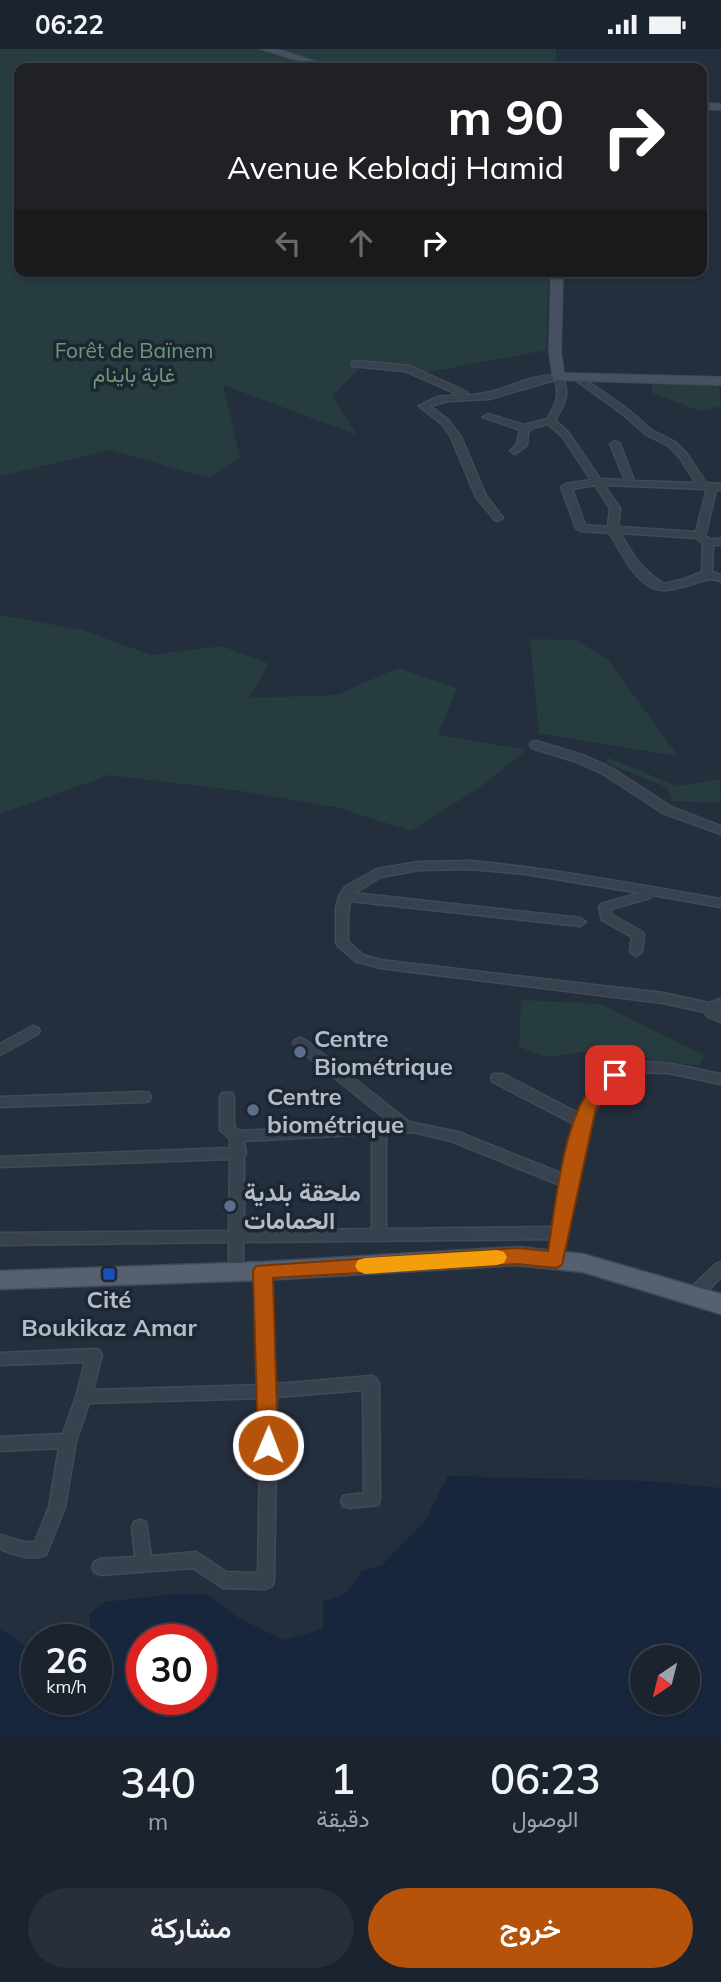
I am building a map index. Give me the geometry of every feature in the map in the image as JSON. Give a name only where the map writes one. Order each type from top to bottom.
[{"type":"main road","points":[[0,1280],[263,1271],[517,1256],[620,1272],[721,1304]]},
{"type":"street","points":[[266,49],[314,63]]},
{"type":"street","points":[[488,417],[526,429],[550,421],[564,399],[555,352],[557,277]]},
{"type":"street","points":[[355,364],[407,368],[471,398]]},
{"type":"street","points":[[498,517],[481,497],[456,437],[446,422],[424,406],[447,396],[486,397],[529,380],[558,377],[721,381]]},
{"type":"street","points":[[577,378],[627,413],[648,432],[672,444],[712,487]]},
{"type":"street","points":[[550,421],[565,433],[615,508],[613,530],[633,564],[646,578],[662,587],[688,582],[707,574],[721,577]]},
{"type":"street","points":[[515,451],[522,445],[523,432],[526,429]]},
{"type":"street","points":[[615,444],[631,484]]},
{"type":"street","points":[[712,487],[598,482],[566,487],[580,528],[704,538],[721,542]]},
{"type":"street","points":[[707,574],[704,538],[712,487]]},
{"type":"street","points":[[537,745],[581,759],[609,772],[667,810],[721,830]]},
{"type":"street","points":[[721,903],[555,874],[438,863],[386,869],[349,890],[345,896],[342,943],[359,958],[380,964],[715,1006],[712,1013],[721,1017]]},
{"type":"street","points":[[636,952],[638,935],[610,921],[606,917],[605,907],[653,893]]},
{"type":"street","points":[[345,896],[580,922]]},
{"type":"street","points":[[0,1050],[33,1031]]},
{"type":"street","points":[[300,1043],[406,1127]]},
{"type":"street","points":[[556,1260],[587,1106],[600,1087],[632,1067],[650,1066],[721,1079]]},
{"type":"street","points":[[498,1079],[583,1122]]},
{"type":"street","points":[[0,1102],[144,1097]]},
{"type":"street","points":[[227,1097],[228,1130],[237,1136],[406,1127],[453,1136],[570,1183]]},
{"type":"street","points":[[379,1128],[379,1233]]},
{"type":"street","points":[[236,1272],[239,1153],[237,1136]]},
{"type":"street","points":[[0,1162],[239,1153]]},
{"type":"street","points":[[0,1239],[561,1233]]},
{"type":"street","points":[[692,1295],[721,1268]]},
{"type":"street","points":[[100,1567],[196,1560],[223,1580],[266,1581],[269,1391],[263,1271]]},
{"type":"street","points":[[0,1359],[94,1355],[84,1397],[68,1441],[57,1507],[40,1550],[24,1550],[0,1542]]},
{"type":"street","points":[[84,1397],[269,1391],[371,1383],[372,1500],[349,1501]]},
{"type":"street","points":[[0,1444],[68,1441]]},
{"type":"street","points":[[140,1527],[144,1563]]},
{"type":"green space","name":"Forêt de Baïnem غابة باينام","points":[[0,49],[556,49],[556,63],[14,63],[14,277],[549,277],[546,350],[429,372],[360,367],[332,396],[357,435],[223,385],[240,458],[209,478],[111,450],[0,476]]},
{"type":"green space","points":[[652,383],[719,385],[721,406],[700,411],[652,393]]},
{"type":"green space","points":[[0,615],[82,630],[151,655],[222,646],[269,664],[249,698],[336,695],[398,668],[457,688],[438,735],[526,750],[482,786],[411,831],[336,807],[241,791],[109,775],[0,814]]},
{"type":"green space","points":[[530,639],[576,640],[608,660],[678,756],[539,733]]},
{"type":"green space","points":[[609,758],[677,786],[720,779],[721,803],[672,801],[668,788],[606,763]]},
{"type":"green space","points":[[521,1000],[601,1004],[704,1055],[700,1066],[643,1058],[623,1062],[590,1051],[546,1057],[519,1047]]},
{"type":"water","points":[[448,1476],[650,1481],[721,1488],[721,1737],[0,1737],[0,1629],[21,1643],[21,1715],[112,1715],[112,1624],[90,1624],[89,1614],[105,1602],[173,1594],[209,1595],[240,1619],[284,1640],[323,1629],[323,1601],[344,1595],[362,1571],[382,1565],[425,1521]]},
{"type":"slow traffic","points":[[365,1266],[497,1257]]},
{"type":"place","name":"Centre Biométrique","points":[[300,1052]]},
{"type":"place","name":"Centre biométrique","points":[[253,1110]]},
{"type":"place","name":"ملحقة بلدية الحمامات","points":[[230,1206]]},
{"type":"place","name":"Cité Boukikaz Amar","points":[[109,1274]]},
{"type":"route","points":[[268,1445],[269,1391],[263,1271],[517,1256],[556,1260],[579,1133],[587,1106],[600,1087],[615,1075]]}]
